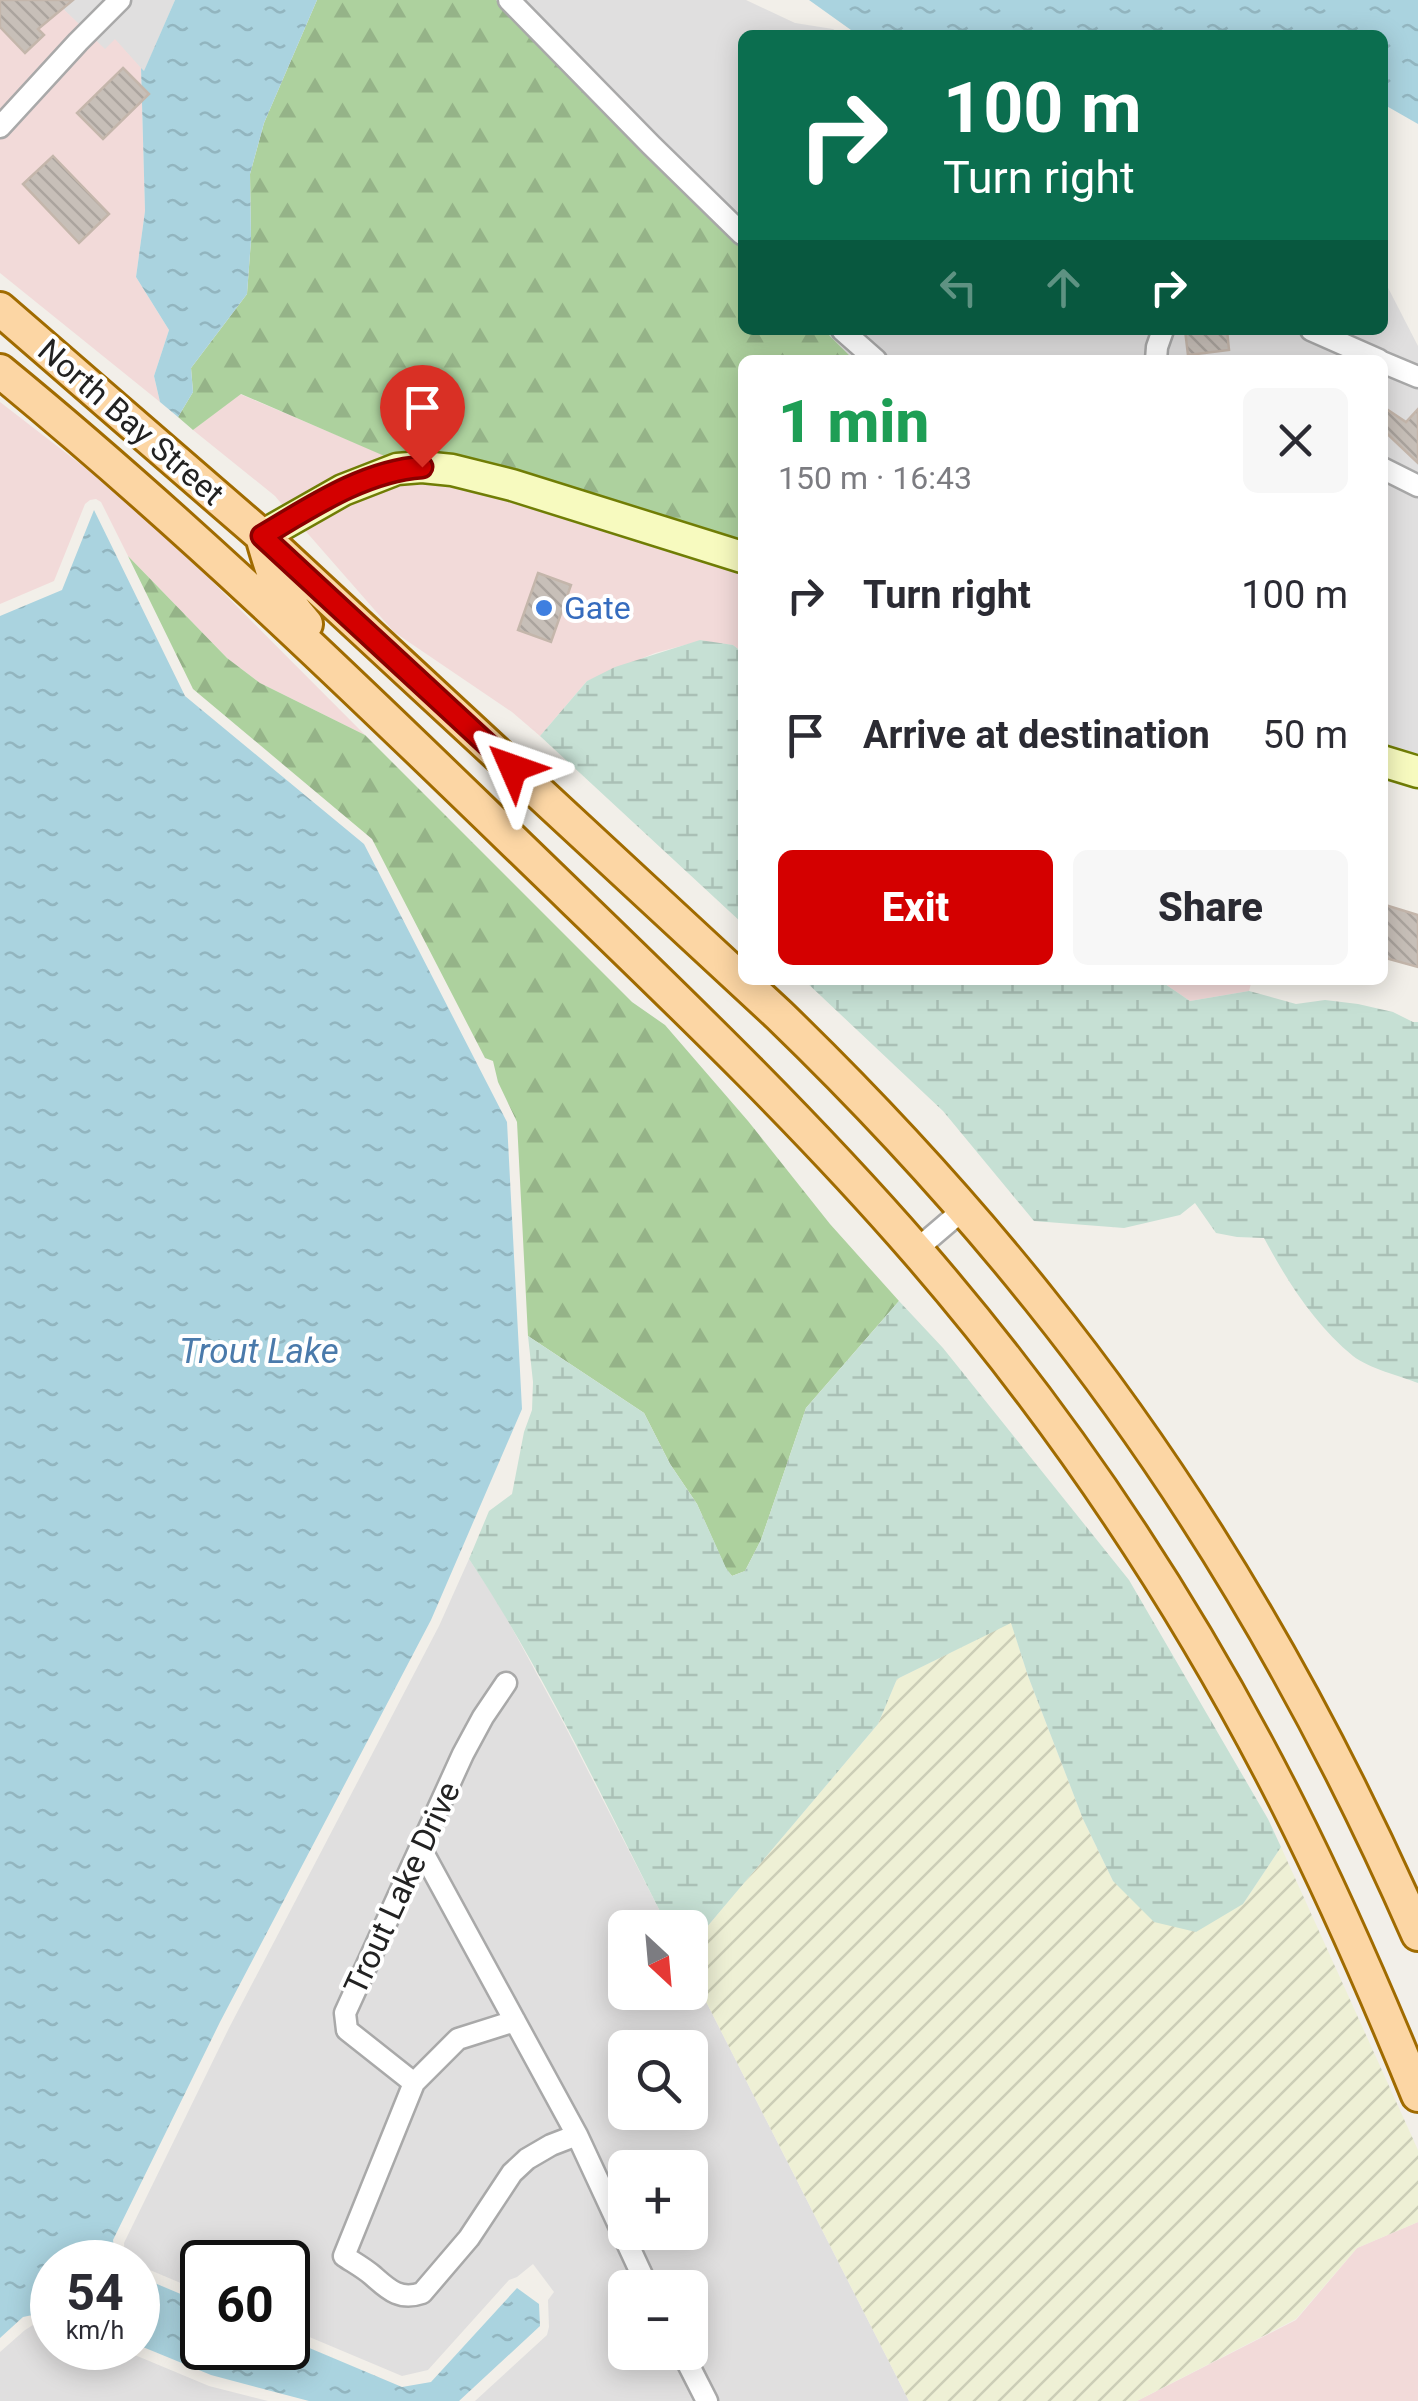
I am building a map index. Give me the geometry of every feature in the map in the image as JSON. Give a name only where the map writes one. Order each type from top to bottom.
[{"type":"main road","name":"North Bay Street","points":[[0,309],[262,536],[738,977]]},
{"type":"main road","points":[[0,345],[35,371],[207,524],[245,540],[262,536],[343,490],[397,469],[422,467],[512,485],[738,556]]},
{"type":"main road","points":[[0,370],[200,545],[401,732],[732,1055],[916,1250],[988,1336],[1119,1516],[1234,1704],[1287,1803],[1370,1980],[1418,2095]]},
{"type":"main road","points":[[262,536],[274,579],[290,606],[401,732]]},
{"type":"main road","points":[[1388,763],[1418,772]]},
{"type":"main road","name":"North Bay Street","points":[[747,985],[854,1089],[964,1209],[1040,1300],[1108,1391],[1236,1580],[1293,1679],[1418,1934]]},
{"type":"street","points":[[0,127],[120,0]]},
{"type":"street","points":[[509,0],[738,230]]},
{"type":"street","points":[[848,335],[870,355]]},
{"type":"street","points":[[1322,335],[1367,355]]},
{"type":"street","points":[[1388,365],[1418,378]]},
{"type":"street","points":[[1388,471],[1418,486]]},
{"type":"street","points":[[916,1250],[964,1209]]},
{"type":"street","name":"Trout Lake Drive","points":[[414,2083],[347,2030],[344,2012],[464,1754],[506,1684]]},
{"type":"street","points":[[420,1847],[577,2136],[640,2270]]},
{"type":"street","points":[[515,2021],[458,2039],[414,2083],[344,2256],[387,2290],[399,2295],[422,2293],[468,2238],[512,2173],[527,2158],[577,2136]]},
{"type":"street","points":[[691,2370],[707,2401]]},
{"type":"shaded area","points":[[0,0],[54,0],[105,49],[115,39],[141,68],[145,211],[136,277],[169,330],[154,376],[160,402],[0,273]]},
{"type":"shaded area","points":[[54,0],[175,0],[144,72],[115,40],[105,50]]},
{"type":"shaded area","points":[[496,0],[746,0],[795,23],[834,30],[738,30],[738,244]]},
{"type":"shaded area","points":[[1388,288],[1418,346],[1418,760],[1388,751],[1388,355],[849,355],[829,335],[1388,335]]},
{"type":"shaded area","points":[[240,394],[389,458],[285,508],[193,430]]},
{"type":"shaded area","points":[[0,402],[145,514],[365,735],[260,683],[227,658],[128,556],[96,499],[85,504],[54,581],[0,604]]},
{"type":"shaded area","points":[[400,481],[451,482],[738,568],[738,649],[700,641],[655,653],[587,681],[540,736],[512,712],[394,632],[302,527]]},
{"type":"shaded area","points":[[1166,985],[1251,985],[1249,991],[1190,1001]]},
{"type":"shaded area","points":[[469,1559],[500,1606],[564,1724],[659,1910],[608,1910],[608,2010],[708,2010],[708,2005],[909,2401],[475,2401],[547,2335],[548,2300],[554,2292],[533,2264],[509,2280],[428,2370],[402,2376],[310,2337],[310,2240],[180,2240],[180,2283],[160,2274],[160,2240],[125,2240],[229,2028],[439,1626]]},
{"type":"shaded area","points":[[1418,2222],[1418,2401],[1137,2401],[1296,2320],[1357,2248]]},
{"type":"shaded area","points":[[30,2327],[30,2370],[160,2370],[160,2366],[209,2386],[268,2401],[0,2401],[0,2352]]},
{"type":"green space","points":[[317,0],[496,0],[738,244],[738,335],[829,335],[849,355],[738,355],[738,543],[389,458],[241,394],[193,430],[178,417],[193,392],[191,368],[247,294],[250,174],[264,123]]},
{"type":"green space","points":[[128,556],[227,658],[260,683],[365,735],[632,1002],[665,1025],[899,1301],[806,1408],[761,1540],[745,1571],[732,1576],[726,1569],[697,1504],[670,1464],[644,1413],[528,1336],[517,1122],[498,1082],[493,1061],[485,1058],[372,839],[193,689]]},
{"type":"green space","points":[[700,640],[738,649],[738,919],[540,736],[587,681],[615,667]]},
{"type":"green space","points":[[809,985],[1166,985],[1190,1001],[1249,991],[1296,1004],[1325,1000],[1358,1004],[1418,1022],[1418,1383],[1353,1356],[1303,1302],[1264,1238],[1216,1233],[1195,1203],[1180,1215],[1124,1228],[1034,1221],[943,1111]]},
{"type":"green space","points":[[899,1301],[943,1348],[1129,1580],[1268,1819],[1281,1847],[1243,1904],[1196,1932],[1154,1922],[1113,1881],[1083,1819],[1011,1623],[897,1679],[878,1724],[708,1926],[708,1910],[660,1910],[549,1694],[469,1559],[489,1511],[512,1494],[532,1410],[528,1336],[644,1413],[670,1464],[697,1504],[732,1576],[745,1571],[761,1540],[806,1408]]},
{"type":"green space","points":[[1011,1622],[1083,1819],[1113,1881],[1243,1904],[1281,1847],[1418,2150],[1418,2222],[1357,2248],[1296,2319],[1137,2401],[909,2401],[708,2005],[708,1926],[878,1724],[897,1679]]},
{"type":"water","points":[[175,0],[317,0],[264,123],[250,174],[247,294],[191,368],[193,392],[178,417],[160,402],[154,376],[169,330],[136,277],[145,211],[141,68],[144,71]]},
{"type":"water","points":[[809,0],[1418,0],[1418,124],[1388,107],[1388,30],[851,30]]},
{"type":"water","name":"Trout Lake","points":[[94,510],[185,696],[364,844],[507,1122],[522,1409],[431,1620],[220,2022],[113,2240],[30,2240],[30,2316],[23,2317],[0,2338],[0,616],[62,590]]},
{"type":"water","points":[[160,2285],[180,2294],[180,2362],[160,2354]]},
{"type":"water","points":[[517,2288],[539,2304],[540,2326],[459,2401],[309,2401],[199,2370],[310,2370],[310,2348],[402,2387],[431,2382]]},
{"type":"building","points":[[0,0],[73,0],[38,29],[44,35],[25,53],[0,27]]},
{"type":"building","points":[[123,68],[149,94],[103,139],[77,113]]},
{"type":"building","points":[[53,156],[109,214],[79,243],[23,184]]},
{"type":"building","points":[[1186,335],[1228,335],[1229,350],[1188,355]]},
{"type":"building","points":[[1418,409],[1418,463],[1388,435],[1388,410],[1406,422]]},
{"type":"building","name":"Gate","points":[[538,573],[571,585],[551,642],[518,630]]},
{"type":"building","points":[[1388,906],[1418,915],[1418,967],[1388,959]]},
{"type":"place","name":"Gate","points":[[544,608]]},
{"type":"route","points":[[422,467],[397,469],[343,490],[262,536],[513,768]]}]
